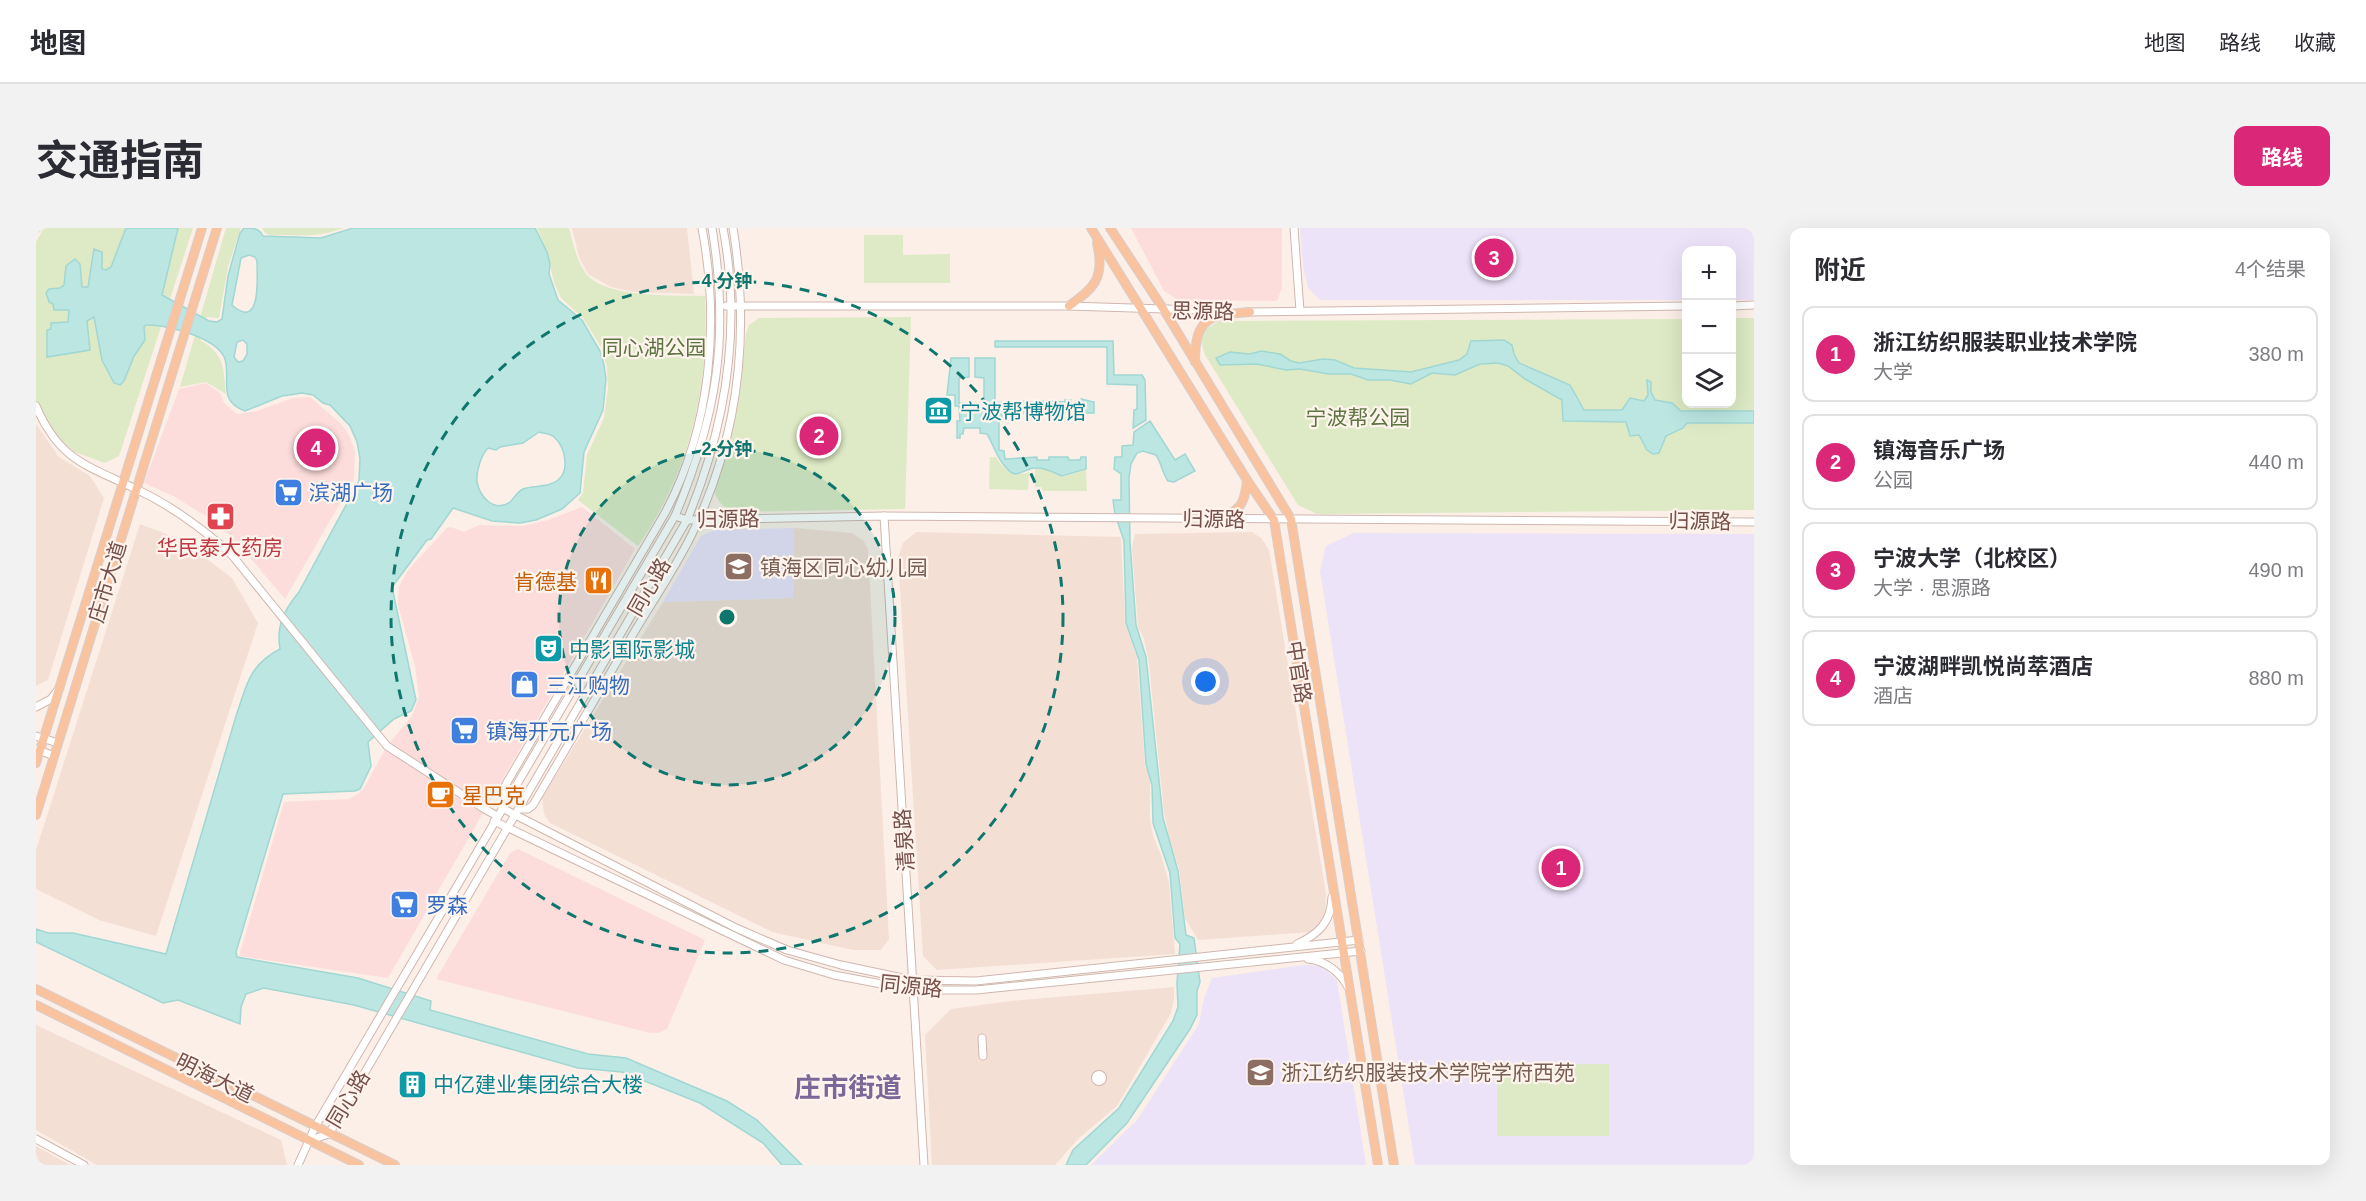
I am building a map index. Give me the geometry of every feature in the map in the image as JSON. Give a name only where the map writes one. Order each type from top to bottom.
[{"type":"main road","name":"庄市大道","points":[[36,763],[40,737],[59,688],[202,228]]},
{"type":"main road","name":"庄市大道","points":[[36,815],[217,228]]},
{"type":"main road","name":"中官路","points":[[1110,228],[1164,310],[1292,519],[1394,1165]]},
{"type":"main road","name":"中官路","points":[[1093,231],[1274,520],[1378,1165]]},
{"type":"main road","points":[[1069,306],[1092,288],[1100,271],[1099,252],[1093,231]]},
{"type":"main road","points":[[1196,363],[1197,337],[1206,321],[1225,314],[1250,312]]},
{"type":"main road","points":[[1216,519],[1232,514],[1240,506],[1246,496],[1247,480]]},
{"type":"main road","name":"明海大道","points":[[36,989],[395,1165]]},
{"type":"main road","name":"明海大道","points":[[36,1005],[359,1165]]},
{"type":"street","points":[[503,806],[502,794],[506,784],[665,513],[691,451],[707,378],[710,339],[710,296],[702,228]]},
{"type":"street","name":"同心路","points":[[310,1140],[315,1127],[675,516],[694,470],[711,410],[719,353],[720,277],[712,228]]},
{"type":"street","name":"同心路","points":[[310,1140],[329,1134],[687,520],[711,458],[729,358],[730,276],[723,228]]},
{"type":"street","points":[[517,812],[534,805],[691,536],[712,487],[734,407],[741,342],[740,268],[733,228]]},
{"type":"street","points":[[1294,228],[1300,311]]},
{"type":"street","name":"思源路","points":[[720,306],[1069,306],[1250,312],[1682,306]]},
{"type":"street","points":[[1736,306],[1754,306]]},
{"type":"street","name":"同源路","points":[[36,406],[46,429],[69,456],[135,489],[203,529],[231,554],[387,746],[483,808],[508,827],[784,960],[834,975],[913,990],[976,990],[1361,951]]},
{"type":"street","name":"归源路","points":[[675,516],[687,520],[884,516],[1754,522]]},
{"type":"street","name":"清泉路","points":[[884,516],[924,1165]]},
{"type":"street","points":[[36,708],[51,699],[59,688]]},
{"type":"street","points":[[40,737],[58,744]]},
{"type":"street","points":[[38,750],[54,756]]},
{"type":"street","name":"同源路","points":[[503,806],[736,928],[787,950],[841,965],[912,980],[976,981],[1359,940]]},
{"type":"street","points":[[1288,947],[1317,934],[1323,926],[1330,916],[1333,885]]},
{"type":"street","points":[[1290,957],[1314,960],[1327,965],[1338,973],[1350,990]]},
{"type":"street","points":[[982,1038],[983,1056]]},
{"type":"street","points":[[36,1139],[84,1165]]},
{"type":"street","points":[[298,1165],[310,1140]]},
{"type":"shaded area","points":[[572,228],[687,228],[694,294],[634,292],[611,287],[588,274],[579,257]]},
{"type":"shaded area","points":[[1131,228],[1282,228],[1282,288],[1277,301],[1178,300],[1164,291]]},
{"type":"shaded area","points":[[1300,228],[1754,228],[1754,300],[1736,300],[1736,246],[1682,246],[1682,300],[1320,300],[1308,288],[1303,266]]},
{"type":"shaded area","points":[[206,383],[221,394],[224,403],[237,414],[257,411],[293,398],[310,397],[341,424],[349,435],[355,451],[354,479],[285,599],[234,539],[206,516],[173,496],[144,483],[179,389]]},
{"type":"shaded area","points":[[36,424],[59,457],[90,476],[104,498],[48,680],[36,686]]},
{"type":"shaded area","name":"镇海开元广场","points":[[582,507],[635,549],[388,978],[239,956],[284,802],[349,799],[358,794],[364,788],[387,746],[412,716],[419,697],[415,666],[398,605],[399,587],[408,570],[447,528],[451,527],[464,532],[479,525],[523,526],[548,520]]},
{"type":"shaded area","points":[[140,524],[182,540],[232,578],[258,623],[156,936],[99,920],[36,889],[36,850]]},
{"type":"shaded area","points":[[794,528],[852,533],[863,540],[868,549],[889,939],[881,950],[853,950],[772,932],[550,823],[544,814],[542,798],[663,602],[793,598]]},
{"type":"shaded area","name":"镇海区同心幼儿园","points":[[794,528],[793,598],[663,602],[701,536],[715,530]]},
{"type":"shaded area","points":[[916,532],[1121,537],[1125,623],[1137,658],[1145,766],[1150,775],[1150,819],[1153,836],[1169,883],[1175,954],[937,970],[923,956],[898,558],[903,543]]},
{"type":"shaded area","points":[[1252,532],[1261,538],[1269,550],[1326,894],[1325,916],[1311,932],[1198,940],[1185,918],[1179,869],[1164,812],[1149,664],[1144,639],[1138,627],[1132,548],[1135,534]]},
{"type":"shaded area","points":[[1354,533],[1754,534],[1754,1165],[1415,1165],[1320,571],[1326,546]]},
{"type":"shaded area","points":[[518,849],[705,940],[667,1029],[658,1033],[650,1033],[436,979],[510,853]]},
{"type":"shaded area","name":"浙江纺织服装技术学院学府西苑","points":[[1304,965],[1321,966],[1337,980],[1366,1165],[1091,1165],[1137,1120],[1199,1024],[1204,998],[1212,978]]},
{"type":"shaded area","points":[[1174,987],[1171,1013],[1117,1106],[1078,1139],[1055,1165],[932,1165],[925,1035],[951,1009],[1011,1001]]},
{"type":"shaded area","points":[[36,1025],[281,1140],[287,1165],[97,1165],[36,1130]]},
{"type":"shaded area","points":[[36,1146],[70,1165],[36,1165]]},
{"type":"green space","points":[[44,228],[193,228],[119,456],[105,463],[75,452],[48,430],[36,402],[36,242]]},
{"type":"green space","points":[[226,228],[241,228],[228,267],[219,318],[207,317],[200,340],[214,351],[221,362],[226,394],[206,382],[180,387]]},
{"type":"green space","points":[[262,228],[344,228],[316,235],[270,235]]},
{"type":"green space","name":"同心湖公园","points":[[537,228],[569,228],[577,256],[585,272],[594,281],[607,287],[640,294],[705,296],[704,363],[693,427],[684,458],[671,488],[638,546],[578,500],[583,493],[587,455],[604,418],[608,388],[607,367],[601,347],[583,318],[561,298]]},
{"type":"green space","points":[[864,235],[903,235],[903,255],[950,254],[950,283],[864,283]]},
{"type":"green space","points":[[911,317],[905,509],[737,512],[726,508],[718,500],[715,493],[739,400],[749,325],[759,318]]},
{"type":"green space","name":"宁波帮公园","points":[[1736,318],[1754,318],[1754,510],[1317,514],[1298,505],[1205,355],[1201,342],[1205,329],[1220,321],[1682,319],[1682,408],[1736,408]]},
{"type":"green space","points":[[990,457],[996,457],[1010,472],[1023,474],[1029,472],[1028,490],[989,489]]},
{"type":"green space","points":[[1035,469],[1044,469],[1062,477],[1086,470],[1087,491],[1043,491],[1041,487],[1035,487]]},
{"type":"green space","points":[[1609,1064],[1609,1136],[1497,1136],[1497,1065]]},
{"type":"water","points":[[126,228],[178,228],[162,295],[209,321],[217,322],[222,319],[228,276],[240,233],[244,228],[260,231],[263,236],[321,238],[353,228],[535,228],[547,252],[550,264],[549,274],[558,300],[582,320],[600,351],[604,365],[606,379],[603,410],[584,452],[580,493],[562,509],[536,520],[520,523],[492,521],[453,508],[392,587],[416,700],[411,711],[394,719],[368,742],[371,766],[360,789],[283,794],[236,952],[237,957],[358,978],[431,1001],[430,1010],[588,1054],[626,1058],[727,1101],[757,1120],[802,1165],[782,1165],[763,1143],[700,1103],[622,1072],[578,1068],[354,1005],[264,988],[246,994],[241,1007],[240,1024],[178,1000],[163,1003],[36,942],[36,929],[48,933],[73,933],[166,954],[246,686],[261,662],[280,649],[279,633],[285,612],[299,592],[359,481],[360,458],[357,442],[350,426],[330,405],[323,403],[313,395],[302,393],[282,396],[245,411],[236,407],[228,396],[225,359],[220,351],[190,334],[166,327],[146,325],[144,327],[145,340],[134,356],[124,381],[120,385],[114,383],[102,360],[94,317],[87,321],[90,350],[47,357],[47,330],[51,329],[51,323],[68,322],[69,310],[54,310],[46,293],[49,289],[60,288],[64,285],[66,266],[75,259],[80,264],[82,287],[88,287],[94,249],[102,252],[102,269],[106,270],[111,267]],"holes":[[[249,255],[255,257],[257,261],[256,299],[249,312],[232,305],[241,258]],[[243,340],[247,344],[247,354],[243,361],[238,362],[234,357],[237,342]],[[539,432],[553,436],[564,453],[565,465],[562,476],[550,484],[523,489],[504,505],[499,506],[489,502],[481,493],[477,482],[478,469],[483,455],[488,448],[496,450],[500,447],[523,443]]]},
{"type":"water","points":[[1504,340],[1512,345],[1519,363],[1570,385],[1584,410],[1622,410],[1630,398],[1644,401],[1648,395],[1647,380],[1651,382],[1651,392],[1655,400],[1672,403],[1681,411],[1754,411],[1754,423],[1687,423],[1683,428],[1666,436],[1659,453],[1653,454],[1647,450],[1639,435],[1630,436],[1626,422],[1563,421],[1562,400],[1525,379],[1508,366],[1498,363],[1480,364],[1455,375],[1432,373],[1411,384],[1390,380],[1368,380],[1351,374],[1329,374],[1300,369],[1286,370],[1257,364],[1220,365],[1216,358],[1230,352],[1250,354],[1261,351],[1280,354],[1299,363],[1323,359],[1335,360],[1354,368],[1411,372],[1459,360],[1467,354],[1471,341]]},
{"type":"water","points":[[995,341],[1113,341],[1114,375],[1142,375],[1145,380],[1146,420],[1133,428],[1134,410],[1137,409],[1137,385],[1107,384],[1107,347],[995,347]]},
{"type":"water","points":[[951,358],[969,358],[969,377],[959,378],[959,403],[984,403],[984,378],[975,377],[975,358],[995,358],[995,402],[1014,403],[1014,412],[1002,412],[1002,421],[999,421],[999,450],[1004,451],[1005,459],[1037,457],[1037,460],[1049,460],[1049,457],[1068,457],[1069,460],[1080,460],[1081,457],[1086,457],[1086,469],[1062,476],[1039,468],[1016,474],[1003,464],[987,434],[980,433],[980,428],[964,428],[963,434],[957,438],[957,421],[960,421],[959,406],[955,406],[955,395],[947,395]]},
{"type":"water","points":[[1081,399],[1094,402],[1094,413],[1080,413]]},
{"type":"water","points":[[1065,400],[1071,400],[1071,412],[1052,412],[1052,401],[1065,402]]},
{"type":"water","points":[[1024,401],[1037,403],[1037,401],[1043,401],[1043,413],[1024,413]]},
{"type":"water","points":[[1150,421],[1175,460],[1185,454],[1195,471],[1174,482],[1168,481],[1156,455],[1143,451],[1137,453],[1131,464],[1129,478],[1130,542],[1136,625],[1146,657],[1163,818],[1178,871],[1186,935],[1194,938],[1200,982],[1197,991],[1197,1015],[1127,1123],[1086,1165],[1066,1165],[1073,1150],[1119,1108],[1173,1021],[1178,1007],[1180,944],[1175,938],[1170,873],[1153,823],[1152,785],[1146,764],[1139,660],[1126,623],[1124,541],[1113,500],[1121,500],[1121,474],[1114,469],[1115,457],[1122,457],[1122,446],[1133,445],[1134,432]]},
{"type":"place","name":"宁波大学（北校区）","points":[[1494,258]]},
{"type":"place","name":"宁波帮博物馆","points":[[939,411]]},
{"type":"place","name":"镇海音乐广场","points":[[819,436]]},
{"type":"place","name":"宁波湖畔凯悦尚萃酒店","points":[[316,448]]},
{"type":"place","name":"滨湖广场","points":[[288,492]]},
{"type":"place","name":"华民泰大药房","points":[[220,516]]},
{"type":"place","name":"镇海区同心幼儿园","points":[[739,567]]},
{"type":"place","name":"肯德基","points":[[598,581]]},
{"type":"place","name":"中影国际影城","points":[[548,649]]},
{"type":"place","name":"三江购物","points":[[525,685]]},
{"type":"place","name":"镇海开元广场","points":[[465,731]]},
{"type":"place","name":"星巴克","points":[[441,795]]},
{"type":"place","name":"浙江纺织服装职业技术学院","points":[[1561,868]]},
{"type":"place","name":"罗森","points":[[405,905]]},
{"type":"place","name":"浙江纺织服装技术学院学府西苑","points":[[1260,1072]]},
{"type":"place","name":"中亿建业集团综合大楼","points":[[412,1084]]},
{"type":"district","name":"庄市街道","points":[[848,1088]]}]
